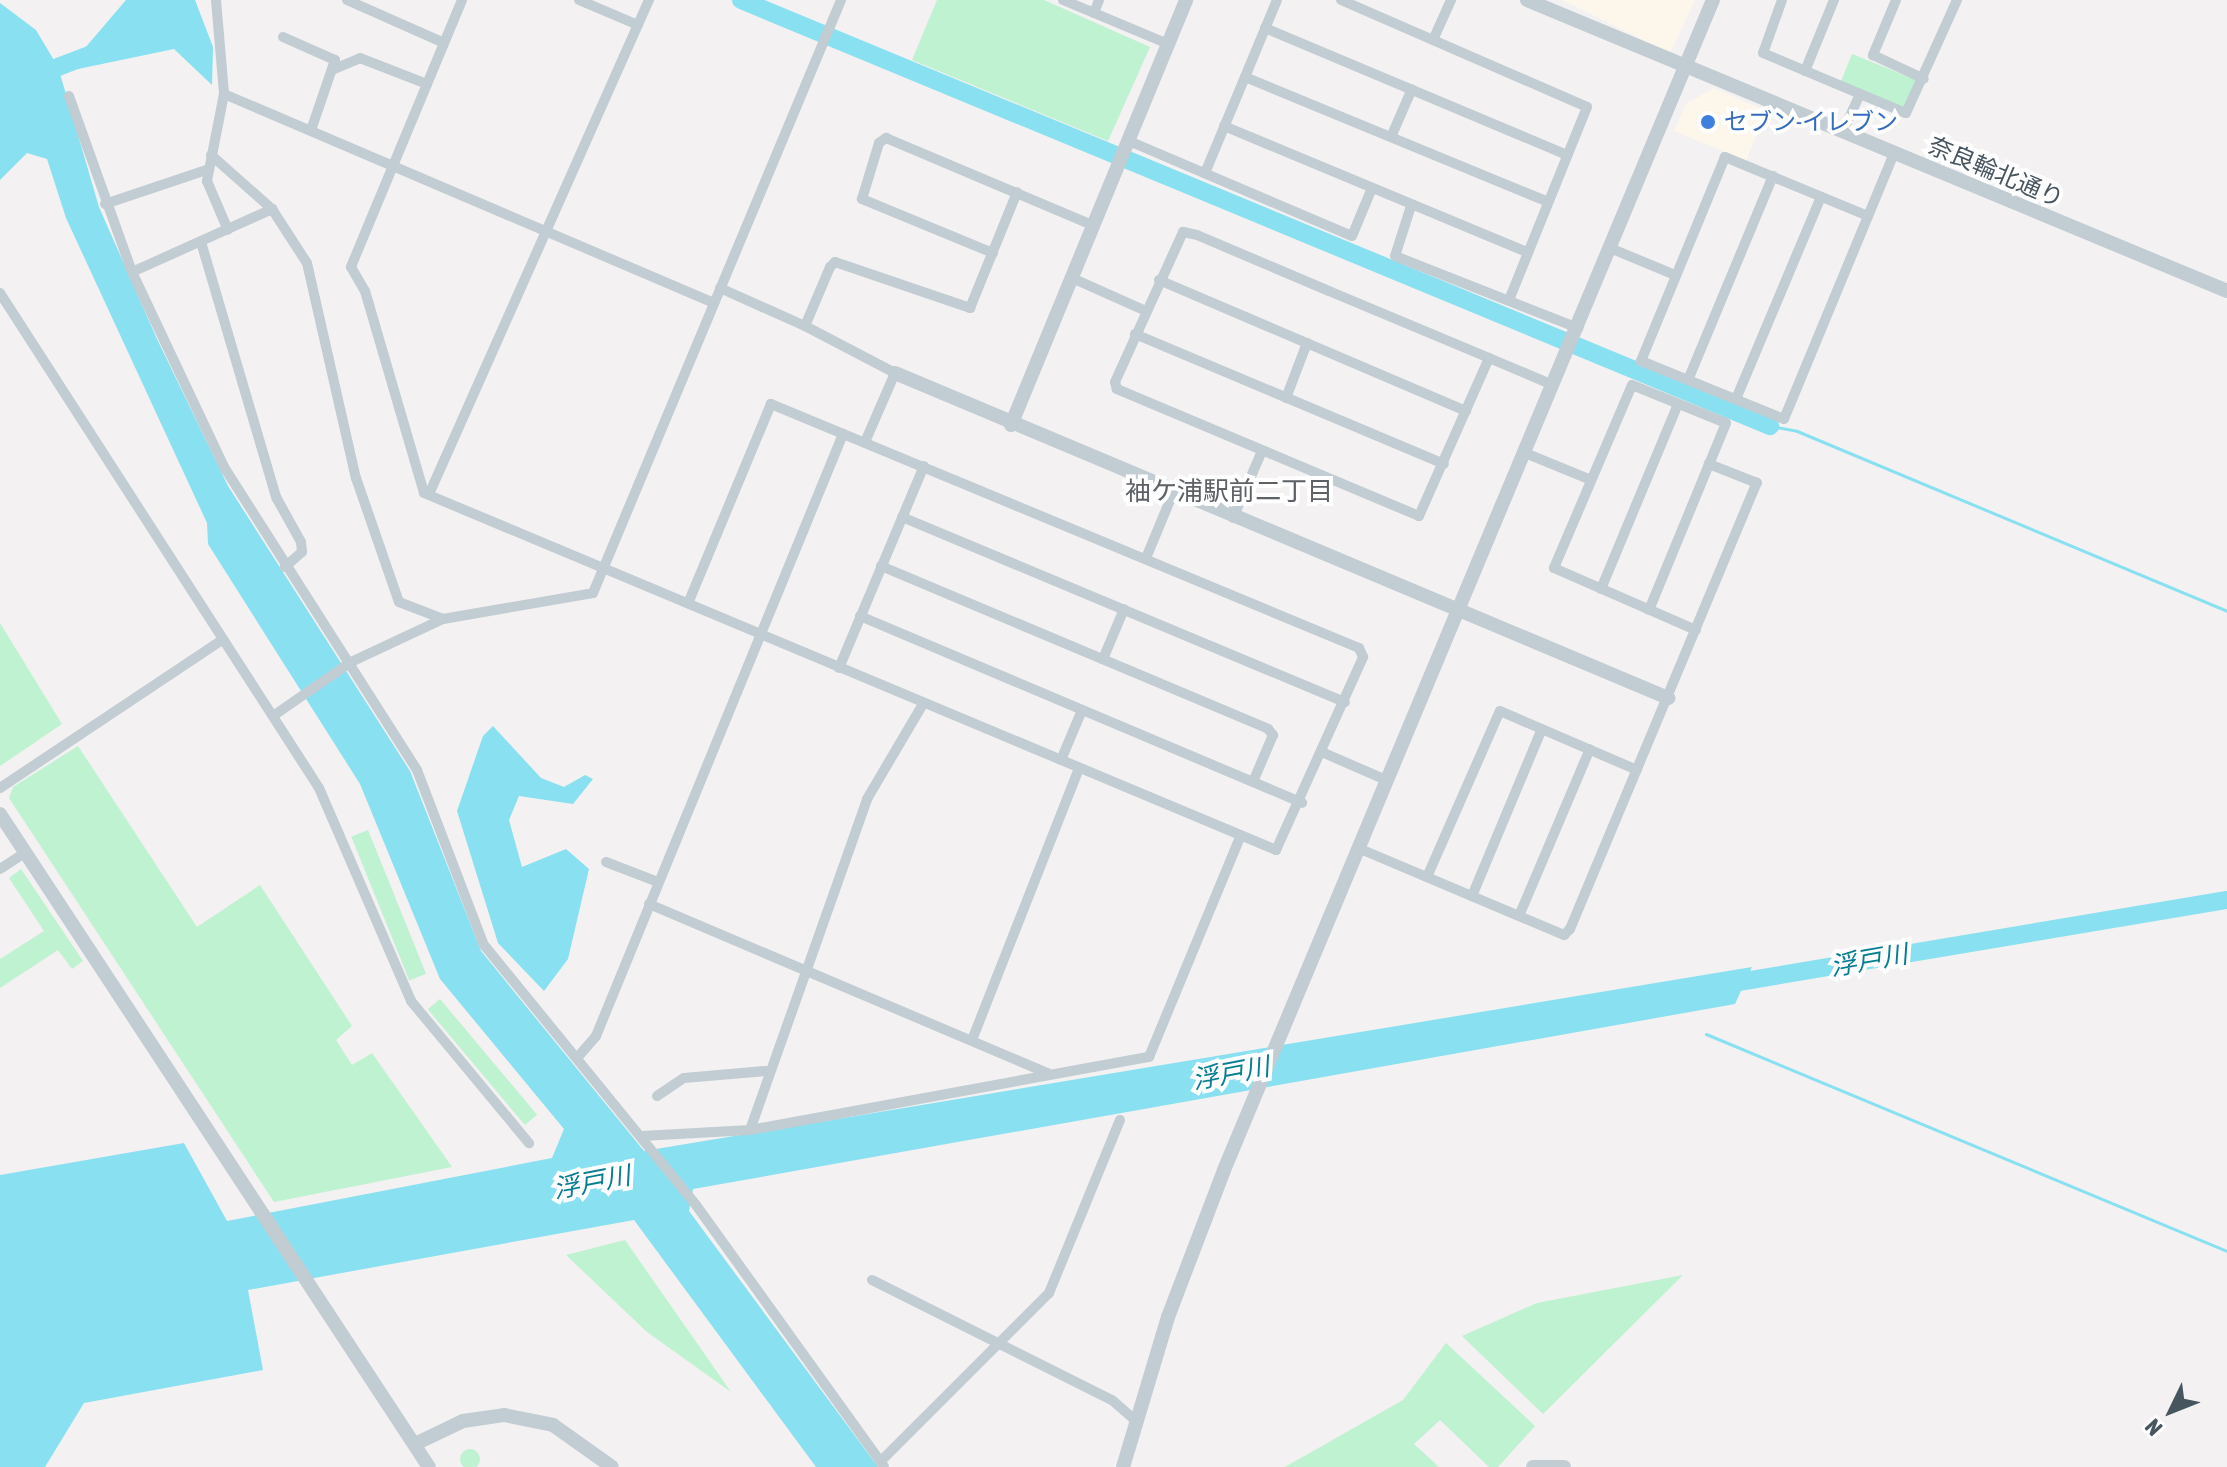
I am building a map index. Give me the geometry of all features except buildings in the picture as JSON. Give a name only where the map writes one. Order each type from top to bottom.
[{"type":"street","points":[[216,0],[224,94],[209,169],[213,207],[228,230]]},
{"type":"street","points":[[347,0],[444,43]]},
{"type":"street","points":[[462,0],[351,267],[365,291],[416,483],[430,492],[603,568],[923,704],[1241,835],[1283,848],[1363,657],[1359,648],[771,404],[688,603]]},
{"type":"street","points":[[579,0],[638,25]]},
{"type":"street","points":[[430,492],[551,232],[649,0]]},
{"type":"street","points":[[273,716],[351,662],[443,619],[575,601],[593,593],[841,0]]},
{"type":"street","points":[[1063,0],[1168,44]]},
{"type":"street","points":[[1094,13],[1099,0]]},
{"type":"street","points":[[1011,425],[1186,0]]},
{"type":"street","points":[[1205,173],[1277,0]]},
{"type":"street","points":[[1341,0],[1587,107],[1509,300]]},
{"type":"street","points":[[1433,40],[1451,0]]},
{"type":"street","name":"奈良輪北通り","points":[[1527,0],[1894,153],[2225,286]]},
{"type":"street","points":[[1123,1467],[1187,1262],[1713,0]]},
{"type":"street","points":[[1782,0],[1761,51],[1910,113],[1957,0]]},
{"type":"street","points":[[1805,71],[1834,0]]},
{"type":"street","points":[[1896,0],[1873,55],[1924,79]]},
{"type":"street","points":[[1265,28],[1567,155]]},
{"type":"street","points":[[283,37],[335,60],[311,130]]},
{"type":"street","points":[[332,70],[360,58],[427,84]]},
{"type":"street","points":[[1245,77],[1548,202]]},
{"type":"street","points":[[1391,137],[1412,89]]},
{"type":"street","points":[[224,94],[714,303]]},
{"type":"street","points":[[1843,131],[1860,94]]},
{"type":"street","points":[[69,96],[105,204],[132,272],[234,489],[351,662],[417,770],[484,945],[691,1199],[882,1464],[1049,1293],[1120,1120]]},
{"type":"street","points":[[1224,126],[1527,252]]},
{"type":"street","points":[[993,253],[862,199],[879,143],[886,138],[1094,226]]},
{"type":"street","points":[[1129,141],[1352,236],[1372,188]]},
{"type":"street","points":[[1868,216],[1725,157],[1641,361],[1784,419],[1868,216],[1894,153]]},
{"type":"street","points":[[211,155],[272,209],[307,263],[356,478],[399,602],[443,619]]},
{"type":"street","points":[[105,204],[209,169]]},
{"type":"street","points":[[1688,380],[1773,176]]},
{"type":"street","points":[[805,326],[835,262],[963,311],[993,253],[1017,192]]},
{"type":"street","points":[[1736,399],[1821,197]]},
{"type":"street","points":[[1411,206],[1395,256],[1509,300],[1576,332]]},
{"type":"street","points":[[132,272],[272,209]]},
{"type":"street","points":[[1489,358],[1419,516],[1117,389],[1135,334],[1176,239],[1197,235],[1489,358],[1553,385]]},
{"type":"street","points":[[201,242],[276,497],[301,542],[302,552],[285,567]]},
{"type":"street","points":[[1610,248],[1675,275]]},
{"type":"street","points":[[1072,278],[1146,311]]},
{"type":"street","points":[[1159,280],[1466,411]]},
{"type":"street","points":[[720,288],[1011,425],[1456,614],[1668,698]]},
{"type":"street","points":[[0,293],[273,716],[339,825],[411,1001],[529,1143]]},
{"type":"street","points":[[1135,334],[1444,464]]},
{"type":"street","points":[[1286,398],[1307,343]]},
{"type":"street","points":[[865,442],[895,373]]},
{"type":"street","points":[[1649,610],[1726,423],[1632,385],[1554,568],[1649,610],[1696,630]]},
{"type":"street","points":[[1601,589],[1678,404]]},
{"type":"street","points":[[577,1058],[596,1036],[843,434]]},
{"type":"street","points":[[1233,518],[1262,451]]},
{"type":"street","points":[[1525,453],[1591,480]]},
{"type":"street","points":[[1358,848],[1564,935],[1570,929],[1757,483],[1709,464]]},
{"type":"street","points":[[839,668],[924,466]]},
{"type":"street","points":[[1146,558],[1173,493]]},
{"type":"street","points":[[902,517],[1345,702]]},
{"type":"street","points":[[881,566],[1268,729],[1273,735],[1253,782]]},
{"type":"street","points":[[1103,659],[1124,609]]},
{"type":"street","points":[[860,616],[1302,803]]},
{"type":"street","points":[[0,788],[223,639]]},
{"type":"street","points":[[750,1130],[766,1071],[809,973],[867,799],[923,704]]},
{"type":"street","points":[[1061,760],[1082,710]]},
{"type":"street","points":[[1427,877],[1492,717],[1500,711],[1637,770]]},
{"type":"street","points":[[1472,896],[1542,729]]},
{"type":"street","points":[[1519,916],[1590,749]]},
{"type":"street","points":[[1324,753],[1386,780]]},
{"type":"street","points":[[972,1040],[1079,768]]},
{"type":"street","points":[[0,814],[253,1204],[429,1467]]},
{"type":"street","points":[[642,1136],[750,1130],[1149,1057],[1241,835]]},
{"type":"street","points":[[0,869],[25,853]]},
{"type":"street","points":[[606,862],[658,882]]},
{"type":"street","points":[[649,904],[1050,1074]]},
{"type":"street","points":[[657,1096],[684,1078],[766,1071]]},
{"type":"street","points":[[872,1280],[1112,1400],[1137,1422]]},
{"type":"street","points":[[415,1444],[463,1421],[504,1415],[563,1430],[612,1467]]},
{"type":"street","points":[[1533,1467],[1564,1467]]},
{"type":"shaded area","points":[[1562,0],[1695,0],[1670,53]]},
{"type":"shaded area","points":[[1714,88],[1766,111],[1746,161],[1674,131],[1686,104]]},
{"type":"green space","points":[[937,0],[1044,0],[1150,47],[1108,141],[912,60]]},
{"type":"green space","points":[[1852,54],[1917,80],[1906,108],[1841,82]]},
{"type":"green space","points":[[0,623],[62,724],[0,766]]},
{"type":"green space","points":[[78,746],[197,927],[260,885],[352,1026],[336,1040],[352,1065],[372,1053],[452,1167],[274,1202],[9,798],[13,787]]},
{"type":"green space","points":[[368,830],[426,974],[409,980],[351,837]]},
{"type":"green space","points":[[21,869],[83,961],[72,969],[58,950],[0,988],[0,959],[44,931],[9,878]]},
{"type":"green space","points":[[440,999],[537,1115],[525,1125],[428,1009]]},
{"type":"green space","points":[[625,1240],[731,1392],[647,1332],[566,1255]]},
{"type":"green space","points":[[1683,1275],[1543,1414],[1462,1336],[1537,1303]]},
{"type":"green space","points":[[1446,1343],[1535,1426],[1498,1467],[1489,1467],[1440,1420],[1414,1444],[1439,1467],[1285,1467],[1403,1400]]},
{"type":"green space","points":[[470,1449],[477,1452],[480,1459],[477,1466],[470,1469],[463,1466],[460,1459],[463,1452]]},
{"type":"water","points":[[126,0],[195,0],[213,47],[212,85],[174,49],[78,69],[73,62]]},
{"type":"water","points":[[0,3],[36,30],[58,67],[99,207],[157,339],[228,486],[410,771],[481,951],[644,1151],[1752,967],[1735,1004],[693,1189],[689,1211],[878,1467],[816,1467],[634,1220],[248,1290],[263,1370],[84,1403],[45,1467],[0,1467],[0,1175],[184,1143],[227,1221],[552,1158],[564,1129],[440,979],[360,784],[208,544],[207,523],[66,218],[47,159],[27,153],[0,180]]},
{"type":"water","points":[[493,726],[541,778],[564,787],[585,775],[593,779],[573,804],[519,796],[509,820],[522,867],[566,849],[589,869],[568,959],[544,991],[498,943],[457,811],[483,736]]},
{"type":"waterway","points":[[741,0],[1770,426]]},
{"type":"waterway","points":[[58,67],[95,53]]},
{"type":"waterway","points":[[1770,426],[1797,431],[2227,611]]},
{"type":"waterway","name":"浮戸川","points":[[1721,985],[2227,900]]},
{"type":"waterway","points":[[1706,1034],[2227,1251]]},
{"type":"place","name":"セブン-イレブン","points":[[1708,122]]},
{"type":"district","name":"袖ケ浦駅前二丁目","points":[[1229,492]]}]
